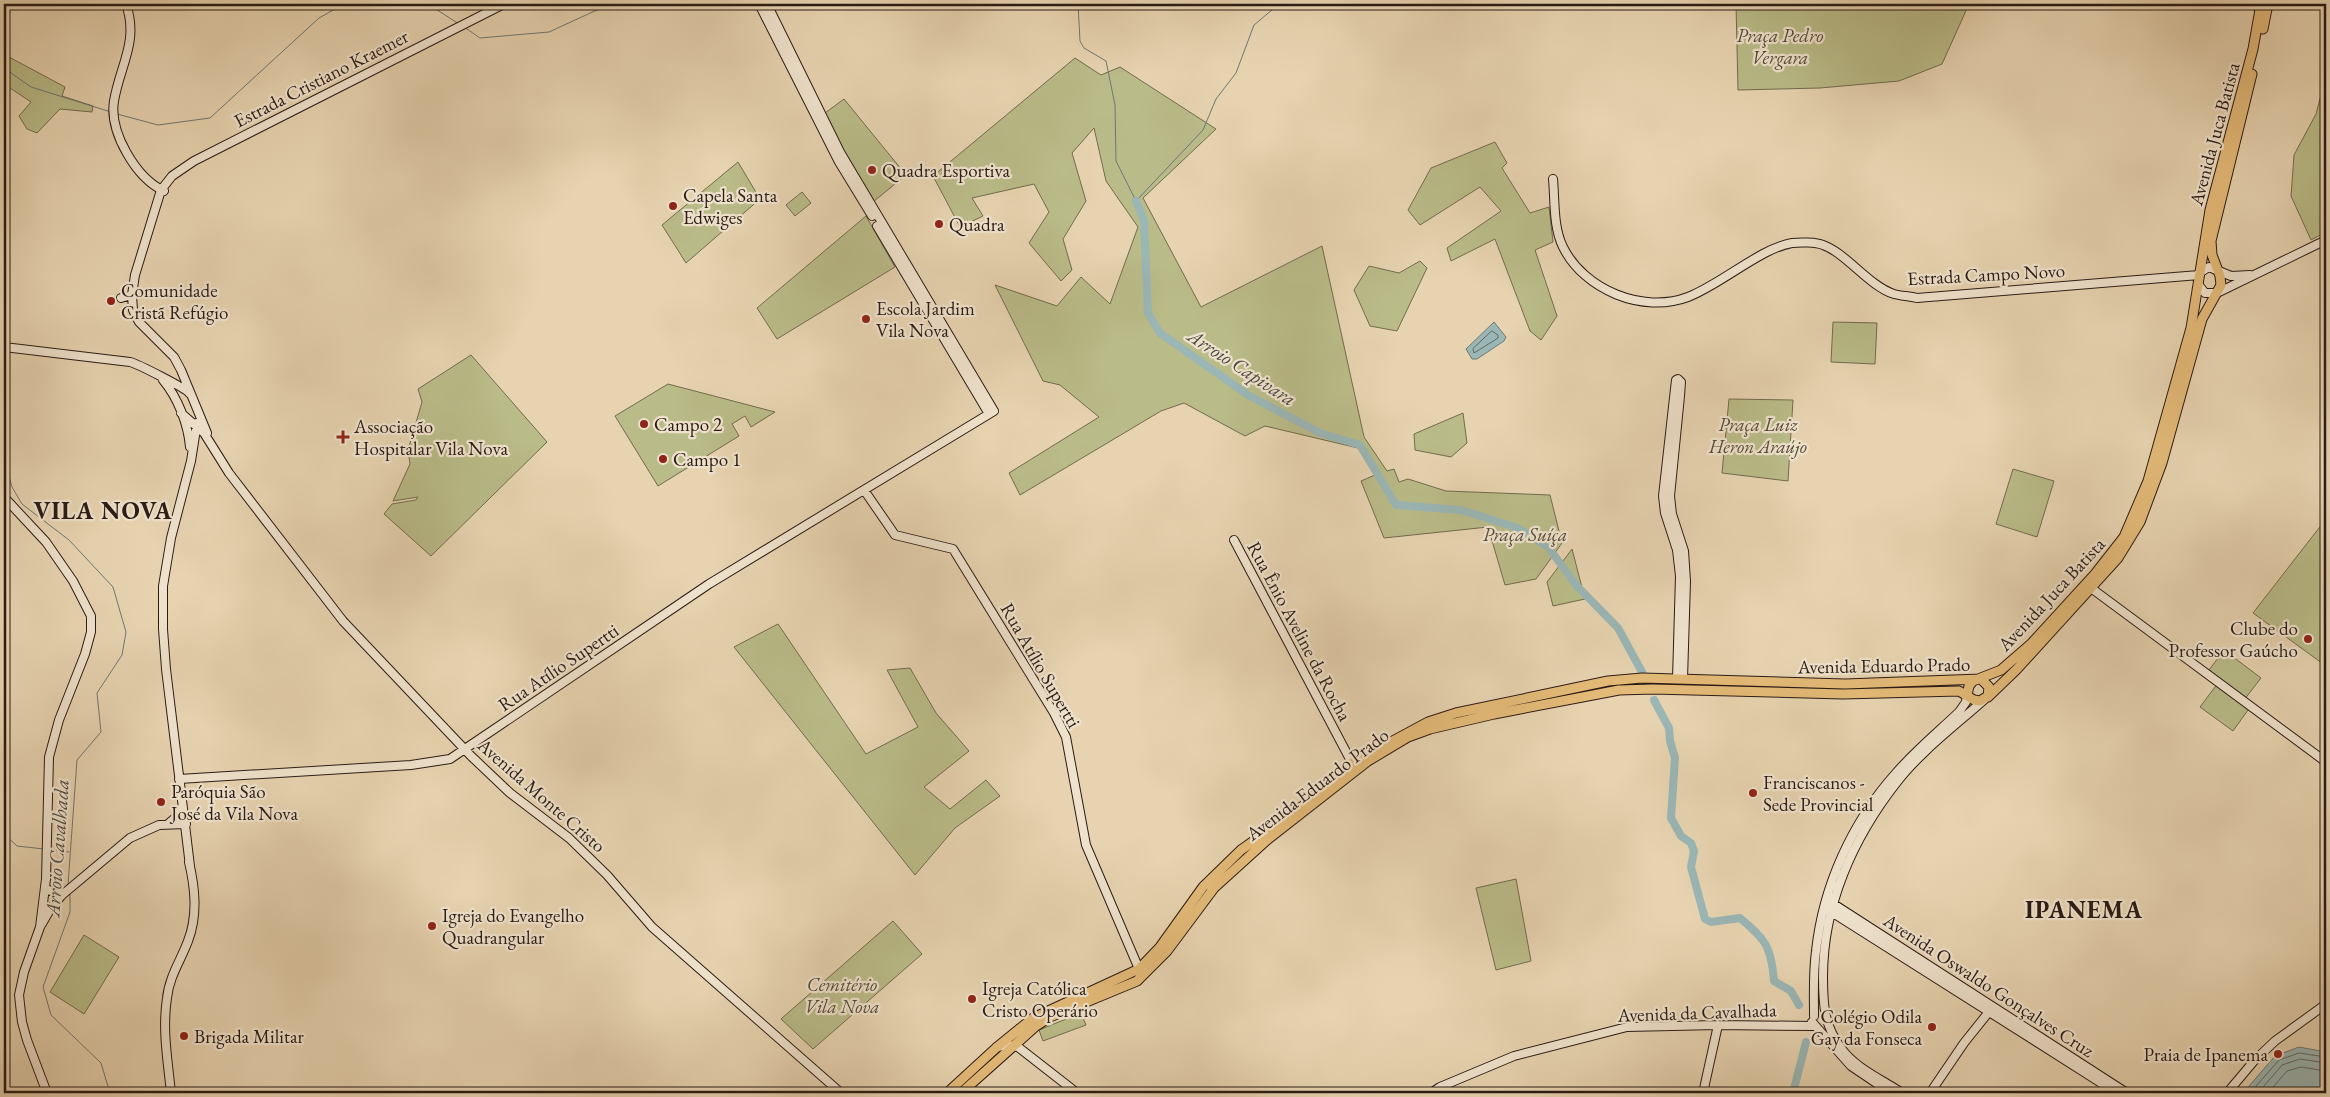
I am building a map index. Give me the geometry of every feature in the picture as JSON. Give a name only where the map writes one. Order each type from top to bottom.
[{"type":"main road","points":[[126,4],[131,26],[131,37],[114,101],[115,121],[133,164],[147,181],[157,200]]},
{"type":"main road","name":"Estrada Cristiano Kraemer","points":[[198,416],[184,376],[174,357],[139,322],[133,310],[132,295],[135,275],[157,200],[172,176],[194,161],[504,4]]},
{"type":"main road","points":[[759,4],[839,162],[889,240]]},
{"type":"main road","points":[[767,4],[840,152],[889,240]]},
{"type":"main road","name":"Avenida Juca Batista","points":[[1976,680],[2001,670],[2032,644],[2095,574],[2124,537],[2148,481],[2191,328],[2210,210],[2253,49],[2260,4]]},
{"type":"main road","name":"Avenida Juca Batista","points":[[2217,269],[2212,254],[2211,241],[2246,102],[2268,4]]},
{"type":"main road","name":"Estrada Cristiano Kraemer","points":[[147,236],[163,191],[181,170]]},
{"type":"main road","points":[[147,181],[172,176]]},
{"type":"main road","name":"Estrada Campo Novo","points":[[1553,179],[1558,231],[1562,246],[1589,280],[1628,298],[1676,301],[1711,286],[1776,248],[1793,243],[1822,244],[1878,285],[1894,294],[1916,298],[2199,278]]},
{"type":"main road","points":[[147,181],[163,191]]},
{"type":"main road","name":"Rua Atílio Supertti","points":[[179,781],[411,765],[450,759],[466,750],[709,584],[992,413],[889,240]]},
{"type":"main road","points":[[2252,275],[2231,276],[2209,267],[2199,278],[2205,293],[2216,293],[2326,240]]},
{"type":"main road","points":[[2216,293],[2221,280],[2217,269]]},
{"type":"main road","name":"Avenida Juca Batista","points":[[1825,1019],[1823,960],[1830,911],[1850,858],[1861,837],[1897,781],[1946,733],[2017,669],[2126,548],[2148,504],[2162,463],[2202,319],[2216,293]]},
{"type":"main road","points":[[121,298],[132,295]]},
{"type":"main road","points":[[4,346],[119,359],[141,366],[179,387],[186,388],[190,394]]},
{"type":"main road","points":[[160,376],[176,400],[181,413],[188,433],[191,461]]},
{"type":"main road","points":[[176,400],[184,376]]},
{"type":"main road","points":[[1676,410],[1670,496],[1672,514],[1684,551],[1680,679],[1681,685],[1690,690]]},
{"type":"main road","name":"Avenida Monte Cristo","points":[[181,413],[197,427],[213,446]]},
{"type":"main road","points":[[171,1093],[165,1032],[166,997],[174,970],[188,941],[194,922],[195,902],[165,656],[163,586],[171,538],[191,461],[198,416]]},
{"type":"main road","name":"Avenida Monte Cristo","points":[[198,416],[229,473],[343,621],[503,787],[569,838],[607,874],[652,927],[842,1093]]},
{"type":"main road","name":"Rua Atílio Supertti","points":[[864,490],[895,535],[953,549],[1054,713],[1066,737],[1086,845],[1139,969]]},
{"type":"main road","points":[[4,497],[46,542],[73,581],[90,616],[91,632],[85,654],[59,720],[49,757],[45,890],[46,904],[53,905]]},
{"type":"main road","name":"Rua Ênio Aveline da Rocha","points":[[1234,540],[1354,767]]},
{"type":"main road","points":[[2091,588],[2326,762]]},
{"type":"main road","name":"Avenida Eduardo Prado","points":[[947,1093],[996,1048],[1033,1018],[1139,969],[1160,947],[1212,884],[1244,854],[1354,767],[1411,729],[1456,713],[1608,681],[1680,679],[1845,684],[1976,680],[1985,681],[1989,686],[1990,693],[1986,698],[1977,701],[1959,691],[1843,694],[1781,691],[1619,690],[1457,722],[1408,737],[1354,767],[1341,782],[1244,854]]},
{"type":"main road","points":[[1890,1093],[1850,1066],[1814,1022],[1816,951],[1821,916],[1827,893],[1848,844],[1864,815],[1896,773],[1959,712],[1966,702],[1969,686],[1976,680]]},
{"type":"main road","points":[[1781,691],[1787,690],[1791,683]]},
{"type":"main road","points":[[179,781],[180,809],[184,821]]},
{"type":"main road","points":[[168,824],[175,818],[180,809]]},
{"type":"main road","points":[[47,1093],[24,1031],[19,995],[24,972],[40,927],[53,905],[67,891],[130,838],[144,830],[184,821]]},
{"type":"main road","name":"Avenida Eduardo Prado","points":[[961,1093],[1012,1045],[1050,1017],[1137,981],[1167,951],[1212,884]]},
{"type":"main road","points":[[45,890],[67,891]]},
{"type":"main road","points":[[40,927],[45,890]]},
{"type":"main road","name":"Avenida Oswaldo Gonçalves Cruz","points":[[1832,903],[1888,944]]},
{"type":"main road","name":"Avenida Oswaldo Gonçalves Cruz","points":[[1830,911],[1888,944],[2127,1093]]},
{"type":"main road","points":[[2227,1093],[2254,1061],[2275,1041],[2326,1004]]},
{"type":"main road","points":[[1930,1093],[1964,1043],[1991,1009]]},
{"type":"main road","name":"Avenida Oswaldo Gonçalves Cruz","points":[[1991,1009],[2118,1093]]},
{"type":"main road","points":[[1814,1022],[1821,1015],[1842,1050],[1852,1060],[1902,1093]]},
{"type":"main road","name":"Avenida da Cavalhada","points":[[1431,1093],[1440,1087],[1514,1056],[1627,1027],[1718,1024],[1796,1025],[1814,1022],[1824,1026],[1825,1019]]},
{"type":"main road","points":[[1703,1093],[1718,1024]]},
{"type":"main road","points":[[996,1048],[1012,1045],[1077,1093]]},
{"type":"green space","name":"Praça Pedro Vergara","points":[[1736,4],[1969,4],[1942,64],[1899,81],[1820,88],[1738,90]]},
{"type":"green space","points":[[2325,23],[2326,23],[2326,76]]},
{"type":"green space","points":[[4,47],[9,57],[65,87],[62,96],[93,106],[92,112],[60,109],[37,133],[27,129],[19,116],[31,102],[4,84]]},
{"type":"green space","name":"Praça Suíça","points":[[1075,58],[1101,75],[1120,67],[1216,129],[1143,198],[1201,307],[1322,246],[1364,437],[1387,471],[1394,469],[1399,482],[1408,479],[1446,491],[1550,495],[1562,543],[1536,579],[1505,585],[1488,527],[1384,538],[1361,481],[1375,475],[1358,448],[1265,426],[1245,436],[1184,403],[1161,411],[1020,495],[1009,473],[1099,417],[1060,385],[1043,381],[995,285],[1057,306],[1081,277],[1110,304],[1138,227],[1106,181],[1094,128],[1072,153],[1086,201],[1063,239],[1072,270],[1061,281],[1029,243],[1049,212],[1034,184],[972,198],[983,216],[960,227],[933,176]]},
{"type":"green space","points":[[2326,76],[2326,232],[2311,240],[2291,196],[2294,155],[2316,114]]},
{"type":"green space","points":[[844,99],[906,175],[873,202],[839,144],[825,113]]},
{"type":"green space","points":[[1495,142],[1507,163],[1502,168],[1530,213],[1549,207],[1553,242],[1535,250],[1557,316],[1541,340],[1530,331],[1495,239],[1451,261],[1447,248],[1501,211],[1480,187],[1420,225],[1408,210],[1431,168]]},
{"type":"green space","points":[[738,162],[760,199],[686,263],[662,225]]},
{"type":"green space","points":[[802,192],[811,203],[795,216],[786,205]]},
{"type":"green space","points":[[866,216],[895,267],[777,339],[757,308]]},
{"type":"green space","points":[[1420,261],[1427,268],[1397,331],[1370,326],[1354,290],[1369,266],[1399,273]]},
{"type":"green space","points":[[1833,322],[1877,323],[1875,364],[1831,362]]},
{"type":"green space","points":[[471,355],[547,442],[431,556],[384,514],[392,504],[416,500],[418,497],[393,501],[410,464],[408,450],[422,402],[418,389]]},
{"type":"green space","points":[[668,384],[775,412],[751,427],[745,416],[732,424],[739,436],[658,486],[615,416]]},
{"type":"green space","name":"Praça Luiz Heron Araújo","points":[[1729,399],[1793,400],[1788,481],[1722,473]]},
{"type":"green space","points":[[1463,413],[1467,443],[1451,457],[1415,450],[1414,434]]},
{"type":"green space","points":[[2013,469],[2054,481],[2037,537],[1996,524]]},
{"type":"green space","name":"Clube do Professor Gaúcho","points":[[2326,519],[2326,666],[2253,613]]},
{"type":"green space","points":[[1572,549],[1585,599],[1553,606],[1547,582]]},
{"type":"green space","points":[[778,624],[866,754],[918,727],[887,670],[910,668],[936,713],[969,751],[924,787],[950,809],[986,780],[1000,796],[955,828],[915,875],[734,647]]},
{"type":"green space","points":[[2224,650],[2261,678],[2241,704],[2248,710],[2233,731],[2200,707],[2221,679],[2209,670]]},
{"type":"green space","points":[[1516,879],[1531,961],[1496,970],[1476,888]]},
{"type":"green space","name":"Cemitério Vila Nova","points":[[893,921],[922,954],[813,1049],[781,1019]]},
{"type":"green space","points":[[84,935],[119,957],[84,1014],[50,992]]},
{"type":"green space","points":[[1081,1013],[1086,1025],[1043,1041],[1039,1030]]},
{"type":"water","points":[[1494,322],[1506,337],[1504,341],[1477,359],[1472,359],[1466,349]]},
{"type":"water","points":[[2299,1047],[2326,1052],[2326,1093],[2243,1093],[2275,1056]]},
{"type":"waterway","points":[[117,114],[158,125],[210,118],[319,18],[344,4]]},
{"type":"waterway","points":[[428,4],[459,24]]},
{"type":"waterway","points":[[464,27],[480,38],[549,32],[610,4]]},
{"type":"waterway","points":[[1078,4],[1080,41],[1084,48],[1106,61],[1115,105],[1116,161],[1136,201],[1203,130],[1216,99],[1236,73],[1254,25],[1279,4]]},
{"type":"waterway","points":[[4,68],[31,87],[111,112]]},
{"type":"waterway","name":"Arroio Capivara","points":[[1136,201],[1144,221],[1148,313],[1160,333],[1248,395],[1320,433],[1360,445],[1396,505],[1461,510],[1518,528],[1549,548],[1576,585],[1618,628],[1642,672]]},
{"type":"waterway","name":"Arroio Cavalhada","points":[[4,459],[12,487],[22,504],[69,540],[113,587],[126,632],[122,655],[97,693],[101,732],[77,760],[68,885]]},
{"type":"waterway","name":"Arroio Capivara","points":[[1654,700],[1669,728],[1670,741],[1675,758],[1671,818],[1681,836],[1691,843],[1694,851],[1691,867],[1705,919],[1711,922],[1740,918],[1756,932],[1769,951],[1774,981],[1791,991],[1799,1005]]},
{"type":"waterway","points":[[4,834],[17,846],[44,849]]},
{"type":"waterway","points":[[51,850],[69,852]]},
{"type":"waterway","name":"Arroio Cavalhada","points":[[70,892],[70,912],[43,987],[51,1015],[101,1063],[110,1093]]},
{"type":"waterway","name":"Arroio Capivara","points":[[1793,1093],[1806,1042]]},
{"type":"place","name":"Quadra Esportiva","points":[[872,170]]},
{"type":"place","name":"Capela Santa Edwiges","points":[[673,206]]},
{"type":"place","name":"Quadra","points":[[939,224]]},
{"type":"place","name":"Comunidade Cristã Refúgio","points":[[111,301]]},
{"type":"place","name":"Escola Jardim Vila Nova","points":[[866,319]]},
{"type":"place","name":"Campo 2","points":[[644,424]]},
{"type":"place","name":"Associação Hospitalar Vila Nova","points":[[343,437]]},
{"type":"place","name":"Campo 1","points":[[663,459]]},
{"type":"place","name":"Clube do Professor Gaúcho","points":[[2308,639]]},
{"type":"place","name":"Franciscanos - Sede Provincial","points":[[1753,793]]},
{"type":"place","name":"Paróquia São José da Vila Nova","points":[[161,802]]},
{"type":"place","name":"Igreja do Evangelho Quadrangular","points":[[432,926]]},
{"type":"place","name":"Igreja Católica Cristo Operário","points":[[972,999]]},
{"type":"place","name":"Colégio Odila Gay da Fonseca","points":[[1932,1027]]},
{"type":"place","name":"Brigada Militar","points":[[184,1036]]},
{"type":"place","name":"Praia de Ipanema","points":[[2278,1054]]},
{"type":"district","name":"VILA NOVA","points":[[103,511]]},
{"type":"district","name":"IPANEMA","points":[[2084,910]]}]
